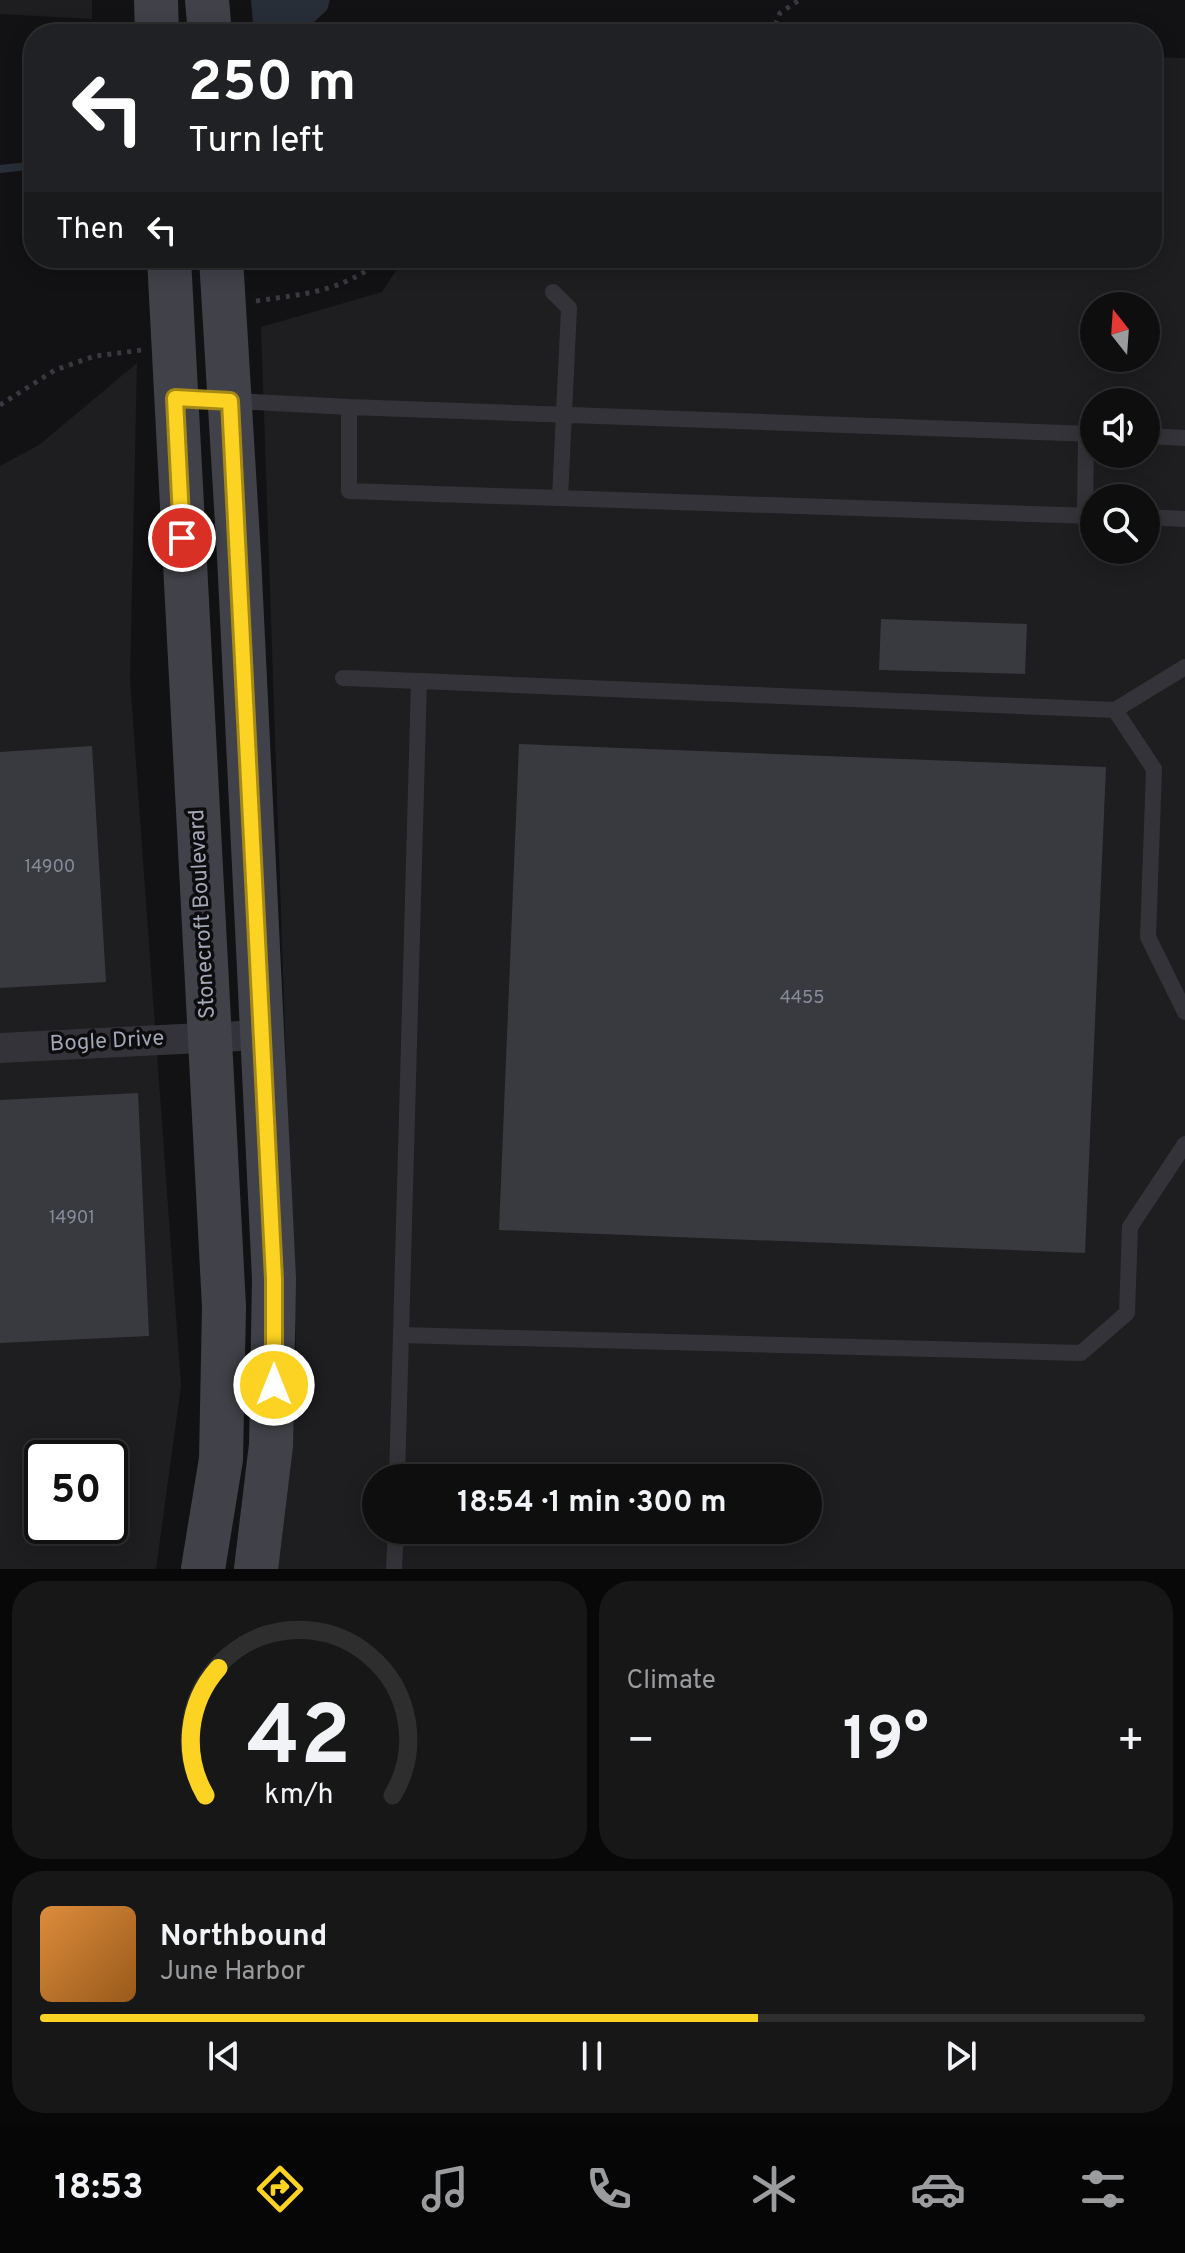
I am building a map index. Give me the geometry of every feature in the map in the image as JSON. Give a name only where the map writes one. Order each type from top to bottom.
[{"type":"main road","points":[[156,0],[157,24]]},
{"type":"main road","points":[[207,0],[209,24]]},
{"type":"main road","name":"Stonecroft Boulevard","points":[[169,268],[224,1307],[221,1459],[203,1569]]},
{"type":"main road","points":[[222,268],[274,1279],[271,1445],[256,1569]]},
{"type":"street","name":"Bogle Drive","points":[[0,1048],[209,1035],[262,1035]]},
{"type":"lane","points":[[553,292],[569,308],[560,498]]},
{"type":"lane","points":[[175,398],[1080,434]]},
{"type":"lane","points":[[349,407],[349,491],[1080,516]]},
{"type":"lane","points":[[1160,437],[1185,438]]},
{"type":"lane","points":[[1160,518],[1185,519]]},
{"type":"lane","points":[[343,678],[1115,710],[1185,667]]},
{"type":"lane","points":[[397,1464],[419,681]]},
{"type":"lane","points":[[1115,710],[1154,769],[1148,937],[1185,1012]]},
{"type":"lane","points":[[401,1335],[1081,1353],[1127,1313],[1130,1227],[1185,1144]]},
{"type":"lane","points":[[394,1569],[395,1544]]},
{"type":"path","points":[[776,24],[780,13],[799,0]]},
{"type":"path","points":[[244,302],[330,288],[356,279],[371,268]]},
{"type":"path","points":[[0,405],[55,370],[95,356],[147,349]]},
{"type":"shaded area","points":[[0,0],[92,0],[92,19],[0,14]]},
{"type":"shaded area","points":[[251,0],[330,0],[327,10],[312,24],[253,24]]},
{"type":"shaded area","points":[[1162,57],[1185,58],[1185,1569],[271,1569],[297,1380],[261,327],[382,292],[398,268],[1162,268]]},
{"type":"shaded area","points":[[137,363],[130,680],[181,1386],[156,1569],[0,1569],[0,466],[39,445]]},
{"type":"building","points":[[881,619],[1027,624],[1025,674],[879,670]]},
{"type":"building","points":[[519,744],[1106,767],[1085,1253],[499,1230]]},
{"type":"building","points":[[92,746],[106,982],[0,988],[0,752]]},
{"type":"building","points":[[138,1093],[149,1336],[0,1343],[0,1100]]},
{"type":"waterway","points":[[0,169],[24,166]]},
{"type":"route","points":[[182,538],[175,398],[230,401],[274,1279],[274,1385]]}]
